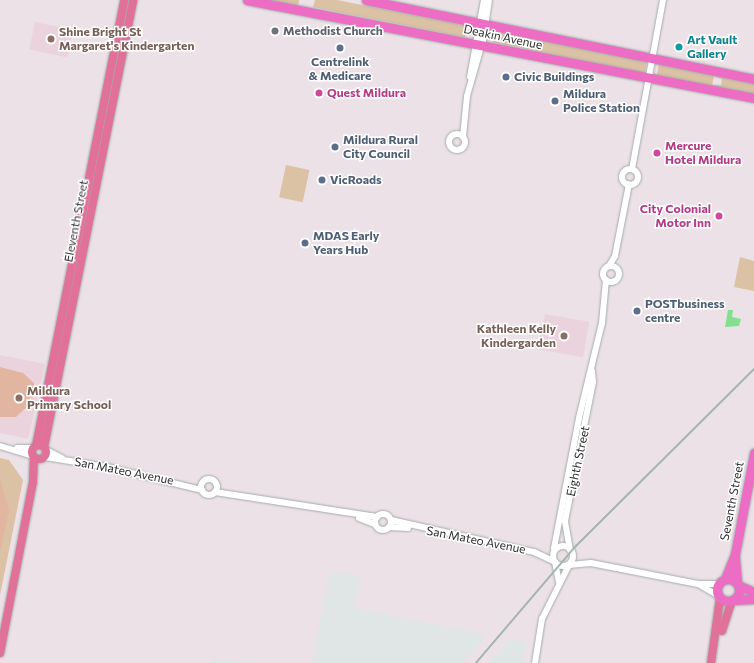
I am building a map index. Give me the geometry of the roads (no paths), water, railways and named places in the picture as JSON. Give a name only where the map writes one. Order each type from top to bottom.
[{"type":"highway","name":"Deakin Avenue","points":[[247,0],[478,44],[650,80],[754,98]]},
{"type":"highway","name":"Deakin Avenue","points":[[366,0],[482,24],[654,56],[754,79]]},
{"type":"highway","name":"Seventh Street","points":[[719,597],[722,582],[735,554],[754,453]]},
{"type":"highway","name":"Seventh Street","points":[[733,601],[739,593],[735,554]]},
{"type":"highway","points":[[722,582],[737,584],[754,592]]},
{"type":"highway","points":[[719,597],[733,601],[754,599]]},
{"type":"main road","name":"Eleventh Street","points":[[0,654],[76,270],[124,0]]},
{"type":"main road","name":"Eleventh Street","points":[[76,270],[134,0]]},
{"type":"main road","points":[[711,663],[719,597]]},
{"type":"main road","points":[[716,663],[733,601]]},
{"type":"street","points":[[482,24],[484,0]]},
{"type":"street","points":[[462,122],[452,136],[450,145],[457,150],[465,144],[462,122],[482,24],[489,0]]},
{"type":"street","points":[[615,256],[609,266],[603,271],[606,280],[613,282],[619,275],[616,267],[615,256],[629,184],[623,175],[632,169],[650,80],[663,0]]},
{"type":"street","points":[[654,56],[667,0]]},
{"type":"street","points":[[452,136],[463,136]]},
{"type":"street","points":[[629,184],[638,178],[632,169]]},
{"type":"street","points":[[609,266],[616,267]]},
{"type":"street","name":"Eighth Street","points":[[606,280],[607,296]]},
{"type":"street","name":"Eighth Street","points":[[555,562],[554,549],[588,412],[592,371],[607,296],[613,282]]},
{"type":"street","name":"San Mateo Avenue","points":[[0,446],[39,452],[66,459],[182,482],[202,490]]},
{"type":"street","points":[[237,493],[210,480],[204,482],[202,490],[208,495],[215,492],[237,493],[352,515],[377,517],[384,514],[391,520],[389,527],[380,530],[375,524],[352,515]]},
{"type":"street","name":"San Mateo Avenue","points":[[182,482],[204,482]]},
{"type":"street","points":[[215,492],[216,484]]},
{"type":"street","name":"Eighth Street","points":[[564,512],[565,530],[571,551]]},
{"type":"street","points":[[375,524],[377,517]]},
{"type":"street","name":"San Mateo Avenue","points":[[391,520],[418,529],[534,552],[555,562],[569,565]]},
{"type":"street","name":"San Mateo Avenue","points":[[389,527],[418,529]]},
{"type":"street","name":"San Mateo Avenue","points":[[534,552],[554,549],[561,545],[571,551]]},
{"type":"street","points":[[534,663],[542,619],[569,565],[571,551],[591,563]]},
{"type":"street","points":[[555,562],[560,574],[558,586]]},
{"type":"street","points":[[569,565],[591,563],[698,584],[722,582]]},
{"type":"street","points":[[698,584],[719,597]]},
{"type":"railway","points":[[476,663],[576,546],[754,369]]},
{"type":"place","name":"Methodist Church","points":[[275,31]]},
{"type":"place","name":"Shine Bright St Margaret's Kindergarten","points":[[51,39]]},
{"type":"place","name":"Art Vault Gallery","points":[[679,47]]},
{"type":"place","name":"Centrelink & Medicare","points":[[340,48]]},
{"type":"place","name":"Civic Buildings","points":[[506,77]]},
{"type":"place","name":"Quest Mildura","points":[[319,93]]},
{"type":"place","name":"Mildura Police Station","points":[[555,101]]},
{"type":"place","name":"Mildura Rural City Council","points":[[335,147]]},
{"type":"place","name":"Mercure Hotel Mildura","points":[[657,153]]},
{"type":"place","name":"VicRoads","points":[[322,180]]},
{"type":"place","name":"City Colonial Motor Inn","points":[[719,216]]},
{"type":"place","name":"MDAS Early Years Hub","points":[[305,243]]},
{"type":"place","name":"POSTbusiness centre","points":[[637,311]]},
{"type":"place","name":"Kathleen Kelly Kindergarden","points":[[564,336]]},
{"type":"place","name":"Mildura Primary School","points":[[19,398]]}]
